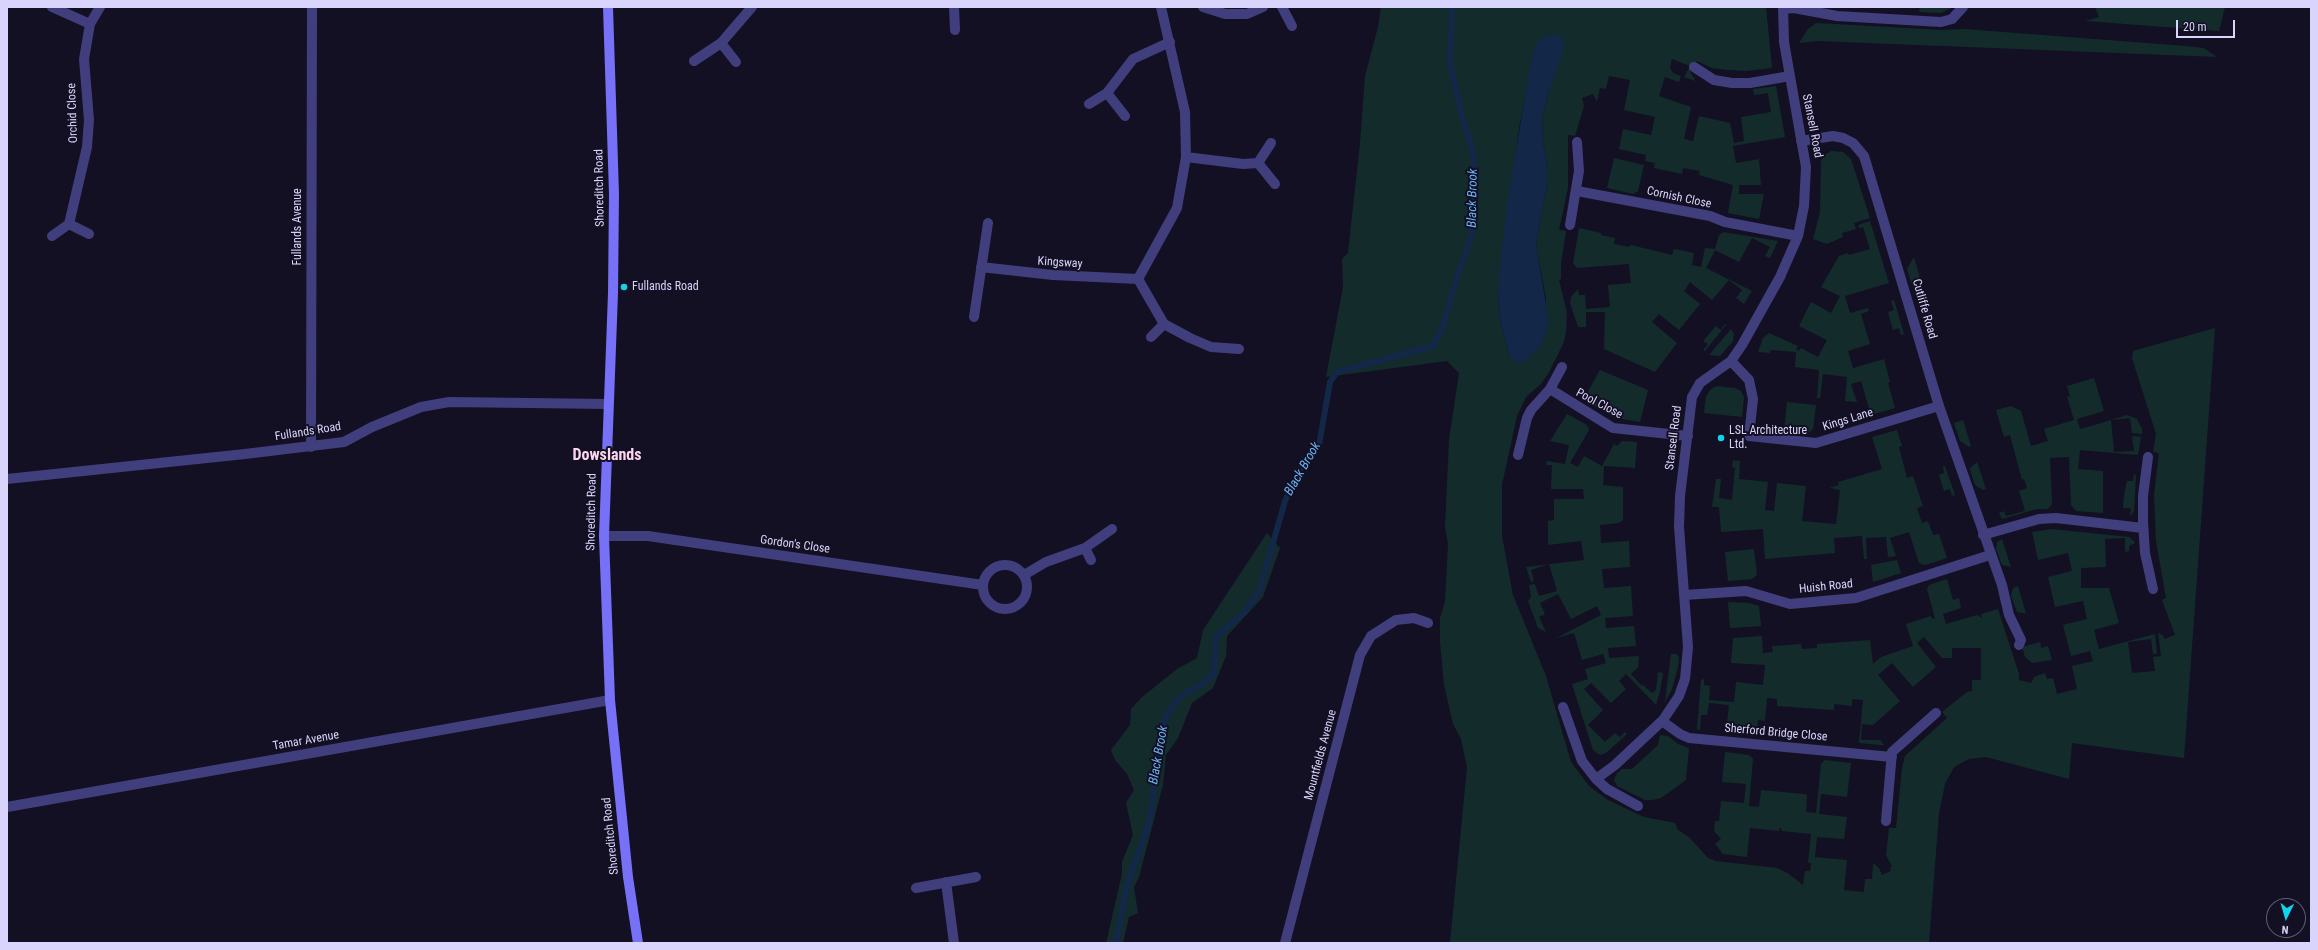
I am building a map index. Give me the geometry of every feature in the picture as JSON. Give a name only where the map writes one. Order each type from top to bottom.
[{"type":"main road","name":"Shoreditch Road","points":[[608,7],[614,247],[604,536],[610,700],[628,877],[638,943]]},
{"type":"street","points":[[52,7],[90,24]]},
{"type":"street","name":"Orchid Close","points":[[69,224],[88,147],[89,120],[84,59],[90,24],[100,7]]},
{"type":"street","name":"Fullands Avenue","points":[[311,447],[312,7]]},
{"type":"street","points":[[694,61],[721,43],[752,7]]},
{"type":"street","points":[[954,7],[955,30]]},
{"type":"street","points":[[1161,7],[1186,112],[1186,156],[1177,208],[1138,279],[1164,324],[1190,338],[1211,346],[1239,349]]},
{"type":"street","points":[[1203,7],[1226,14],[1247,14],[1263,7]]},
{"type":"street","points":[[1282,7],[1292,26]]},
{"type":"street","points":[[1784,8],[1794,8],[1837,16],[1941,22],[1952,19],[1963,7]]},
{"type":"street","name":"Stansell Road","points":[[1596,779],[1614,765],[1662,721],[1679,696],[1685,679],[1688,647],[1679,526],[1680,496],[1692,396],[1700,383],[1731,361],[1742,345],[1780,277],[1798,236],[1806,190],[1806,167],[1784,42],[1784,8]]},
{"type":"street","points":[[1089,104],[1107,93],[1133,59],[1170,42]]},
{"type":"street","points":[[721,43],[736,62]]},
{"type":"street","points":[[1694,67],[1714,80],[1732,83],[1750,83],[1790,76]]},
{"type":"street","points":[[1107,93],[1125,116]]},
{"type":"street","name":"Cutliffe Road","points":[[1801,141],[1833,136],[1843,138],[1853,143],[1864,156],[1939,406],[1990,555],[2002,585],[2009,615],[2021,640],[2019,645]]},
{"type":"street","points":[[1570,225],[1577,191],[1579,171],[1577,142]]},
{"type":"street","points":[[1258,163],[1271,143]]},
{"type":"street","points":[[1186,156],[1243,164],[1258,163]]},
{"type":"street","points":[[1258,163],[1274,184]]},
{"type":"street","name":"Cornish Close","points":[[1577,191],[1710,216],[1726,222],[1798,236]]},
{"type":"street","points":[[974,317],[988,223]]},
{"type":"street","points":[[52,236],[69,224],[89,234]]},
{"type":"street","name":"Kingsway","points":[[981,268],[1053,275],[1138,279]]},
{"type":"street","points":[[1151,337],[1164,324]]},
{"type":"street","name":"Kings Lane","points":[[1731,361],[1749,380],[1753,399],[1749,436],[1816,443],[1939,406]]},
{"type":"street","points":[[1518,455],[1531,410],[1550,389],[1562,367]]},
{"type":"street","name":"Pool Close","points":[[1550,389],[1613,428],[1688,436]]},
{"type":"street","name":"Fullands Road","points":[[7,479],[311,447],[344,442],[372,427],[422,407],[449,402],[608,404]]},
{"type":"street","points":[[2148,457],[2143,496],[2143,528],[2153,589]]},
{"type":"street","points":[[1983,535],[2039,519],[2056,518],[2143,528]]},
{"type":"street","points":[[1024,575],[1046,562],[1085,548],[1112,529]]},
{"type":"street","name":"Gordon's Close","points":[[604,536],[648,536],[983,585]]},
{"type":"street","points":[[1085,548],[1091,560]]},
{"type":"street","name":"Huish Road","points":[[1684,595],[1746,591],[1790,604],[1856,598],[1990,555]]},
{"type":"street","points":[[1000,565],[1013,566],[1024,575],[1027,586],[1024,598],[1010,608],[1002,609],[988,600],[983,585],[989,573],[1000,565]]},
{"type":"street","name":"Mountfields Avenue","points":[[1285,943],[1360,655],[1371,636],[1382,627],[1396,620],[1414,618],[1428,623]]},
{"type":"street","name":"Tamar Avenue","points":[[7,807],[610,700]]},
{"type":"street","points":[[1563,707],[1582,761],[1596,779],[1607,789],[1638,806]]},
{"type":"street","points":[[1886,821],[1892,757],[1896,747],[1936,713]]},
{"type":"street","name":"Sherford Bridge Close","points":[[1662,721],[1680,734],[1689,738],[1892,757]]},
{"type":"street","points":[[916,888],[976,877]]},
{"type":"street","points":[[946,882],[954,943]]},
{"type":"green space","points":[[1381,7],[1766,7],[1772,68],[1746,71],[1728,70],[1712,68],[1697,61],[1690,72],[1696,81],[1684,77],[1690,66],[1672,59],[1670,68],[1673,73],[1681,76],[1679,82],[1665,77],[1659,96],[1691,107],[1684,139],[1693,141],[1699,116],[1730,123],[1734,143],[1744,141],[1741,117],[1771,112],[1768,93],[1754,95],[1753,89],[1776,86],[1785,137],[1733,146],[1736,163],[1759,159],[1761,185],[1739,185],[1739,194],[1764,194],[1759,219],[1728,213],[1733,185],[1699,175],[1700,171],[1683,168],[1682,174],[1654,168],[1655,163],[1645,161],[1646,155],[1619,149],[1623,129],[1651,135],[1655,117],[1624,110],[1630,80],[1609,76],[1606,89],[1600,88],[1597,102],[1593,94],[1582,98],[1584,106],[1575,136],[1568,135],[1568,188],[1559,230],[1566,231],[1561,264],[1561,279],[1559,280],[1567,313],[1566,332],[1564,342],[1548,374],[1541,384],[1526,397],[1517,416],[1502,485],[1502,536],[1513,595],[1546,676],[1571,762],[1589,786],[1608,800],[1644,817],[1675,823],[1678,830],[1690,838],[1708,858],[1716,861],[1777,868],[1789,874],[1803,885],[1805,871],[1810,871],[1811,863],[1808,863],[1811,834],[1782,831],[1782,829],[1779,828],[1779,831],[1750,828],[1747,857],[1723,854],[1715,844],[1721,839],[1714,831],[1715,821],[1719,821],[1721,801],[1744,803],[1746,784],[1722,782],[1725,752],[1749,755],[1753,759],[1749,806],[1759,807],[1761,790],[1804,794],[1807,795],[1806,812],[1816,813],[1821,764],[1825,760],[1851,763],[1847,797],[1821,794],[1819,814],[1847,817],[1844,839],[1817,837],[1815,857],[1847,860],[1844,890],[1864,892],[1865,879],[1872,879],[1873,863],[1879,868],[1882,875],[1891,871],[1890,867],[1892,866],[1886,855],[1889,828],[1896,828],[1902,768],[1905,756],[1947,718],[1942,712],[1967,692],[1972,691],[1972,680],[1981,680],[1981,648],[1952,648],[1952,658],[1942,658],[1924,637],[1917,643],[1936,667],[1913,687],[1892,663],[1878,675],[1900,701],[1873,725],[1862,724],[1861,740],[1880,740],[1884,745],[1859,743],[1863,700],[1852,699],[1852,706],[1834,704],[1834,710],[1777,706],[1777,699],[1767,698],[1765,721],[1758,720],[1757,731],[1753,734],[1726,732],[1729,705],[1709,703],[1707,715],[1701,715],[1700,730],[1697,729],[1701,680],[1704,679],[1704,685],[1710,686],[1709,700],[1734,702],[1736,682],[1763,685],[1765,665],[1731,663],[1733,638],[1762,636],[1763,653],[1773,652],[1772,646],[1801,644],[1802,649],[1817,648],[1817,644],[1870,640],[1873,664],[1881,657],[1913,646],[1906,624],[1931,616],[1932,619],[1935,618],[1927,589],[1929,585],[1947,579],[1953,600],[1959,598],[1961,608],[1943,614],[1946,624],[1977,615],[1982,618],[1981,614],[1998,609],[2019,674],[2019,680],[2031,683],[2034,677],[2045,673],[2047,679],[2053,678],[2057,694],[2077,689],[2072,666],[2093,661],[2090,651],[2071,656],[2063,625],[2087,619],[2083,601],[2055,607],[2048,577],[2072,571],[2068,553],[2038,560],[2032,532],[2051,529],[2129,537],[2134,541],[2135,543],[2129,546],[2129,551],[2125,552],[2125,538],[2105,539],[2106,567],[2081,568],[2081,588],[2109,588],[2119,623],[2094,630],[2099,649],[2155,634],[2157,654],[2153,654],[2151,639],[2128,642],[2132,673],[2155,671],[2153,657],[2161,656],[2158,633],[2163,635],[2164,639],[2175,635],[2162,600],[2166,598],[2156,541],[2154,495],[2159,453],[2153,452],[2156,434],[2132,358],[2133,351],[2215,328],[2184,758],[2072,743],[2069,779],[1986,757],[1969,759],[1954,767],[1945,784],[1939,813],[1929,943],[1450,943],[1467,767],[1461,739],[1453,724],[1444,685],[1440,642],[1440,618],[1445,601],[1448,544],[1445,527],[1449,440],[1459,373],[1447,361],[1326,377],[1343,287],[1342,259],[1348,253],[1360,143],[1365,76],[1378,27]],"holes":[[[1535,46],[1549,91],[1542,118],[1543,142],[1547,165],[1547,186],[1536,244],[1546,299],[1544,339],[1532,354],[1510,358],[1501,325],[1498,299],[1519,128]]]},
{"type":"green space","points":[[1920,7],[1953,7],[1941,13],[1919,12]]},
{"type":"green space","points":[[2095,7],[2225,7],[2219,31],[2085,21],[2099,17]]},
{"type":"green space","points":[[1816,23],[1943,30],[1964,29],[2186,46],[2204,48],[2217,57],[1818,41],[1799,43],[1808,29]]},
{"type":"green space","points":[[1831,151],[1843,152],[1851,159],[1870,218],[1854,223],[1856,229],[1842,233],[1843,237],[1827,244],[1813,239],[1820,212],[1821,161],[1823,156]]},
{"type":"green space","points":[[1614,158],[1644,165],[1638,191],[1633,194],[1607,188]]},
{"type":"green space","points":[[1870,221],[1889,283],[1845,296],[1850,313],[1868,308],[1869,311],[1861,314],[1870,344],[1848,351],[1853,368],[1884,359],[1890,382],[1888,383],[1895,408],[1875,414],[1870,412],[1861,381],[1851,384],[1857,402],[1845,401],[1847,377],[1823,374],[1820,398],[1817,398],[1819,370],[1795,367],[1796,352],[1771,350],[1770,353],[1758,352],[1763,338],[1769,333],[1798,346],[1796,349],[1799,351],[1801,348],[1818,357],[1827,340],[1799,326],[1811,302],[1831,313],[1840,296],[1821,287],[1839,256],[1848,253],[1849,255],[1870,249],[1863,227],[1859,228],[1858,225]]},
{"type":"green space","points":[[1579,228],[1615,238],[1614,244],[1629,247],[1631,245],[1672,255],[1674,249],[1694,253],[1692,265],[1701,267],[1705,248],[1715,249],[1719,235],[1723,232],[1778,241],[1770,258],[1765,256],[1770,247],[1752,238],[1739,262],[1715,250],[1706,268],[1752,291],[1744,304],[1736,298],[1742,290],[1729,280],[1712,300],[1690,282],[1684,291],[1700,304],[1679,330],[1659,314],[1652,322],[1677,343],[1655,372],[1604,349],[1605,312],[1586,312],[1586,327],[1578,327],[1570,303],[1571,297],[1578,289],[1579,295],[1585,295],[1586,309],[1610,307],[1608,285],[1631,283],[1629,264],[1577,268],[1573,263]]},
{"type":"green space","points":[[1914,257],[1932,320],[1921,314],[1907,269]]},
{"type":"green space","points":[[1894,300],[1904,334],[1901,335],[1899,328],[1893,330],[1888,312],[1894,310],[1891,301]]},
{"type":"green space","points":[[1725,324],[1726,325],[1705,351],[1703,350],[1708,344],[1703,341],[1716,326],[1721,330]]},
{"type":"green space","points":[[1731,329],[1734,334],[1733,341],[1720,356],[1709,355]]},
{"type":"green space","points":[[1600,370],[1648,390],[1640,422],[1616,418],[1583,400]]},
{"type":"green space","points":[[2094,378],[2104,411],[2077,419],[2080,429],[2127,415],[2137,419],[2142,429],[2142,434],[2132,433],[2130,418],[2111,420],[2114,452],[2134,451],[2132,436],[2141,437],[2138,455],[2080,450],[2078,469],[2103,471],[2103,513],[2076,511],[2071,505],[2069,457],[2050,458],[2052,504],[2048,509],[2037,509],[2002,519],[1999,513],[2004,511],[2006,516],[2025,511],[2019,491],[2027,488],[2024,479],[2022,480],[2010,435],[2004,437],[1996,410],[2011,406],[2021,411],[2031,446],[2048,441],[2044,429],[2074,420],[2067,397],[2070,396],[2067,386]]},
{"type":"green space","points":[[1717,386],[1735,388],[1741,391],[1744,397],[1742,417],[1704,413],[1706,396],[1711,389]]},
{"type":"green space","points":[[1787,402],[1816,405],[1813,429],[1808,433],[1784,431]]},
{"type":"green space","points":[[1567,414],[1587,425],[1589,430],[1570,463],[1578,467],[1584,456],[1602,466],[1614,444],[1617,446],[1622,441],[1637,442],[1635,468],[1604,466],[1603,485],[1623,487],[1623,520],[1619,523],[1600,525],[1601,543],[1629,541],[1630,567],[1602,569],[1604,588],[1631,586],[1633,616],[1605,618],[1606,628],[1634,626],[1636,646],[1608,648],[1609,658],[1639,656],[1638,667],[1631,674],[1642,686],[1643,685],[1652,693],[1656,690],[1658,672],[1663,673],[1656,705],[1626,674],[1619,681],[1626,689],[1611,703],[1591,683],[1584,689],[1603,710],[1588,725],[1605,742],[1615,733],[1620,737],[1625,732],[1627,734],[1606,753],[1600,755],[1593,750],[1572,684],[1588,679],[1585,669],[1606,663],[1603,654],[1582,660],[1574,633],[1556,638],[1601,615],[1597,606],[1571,619],[1558,594],[1540,603],[1545,614],[1539,617],[1546,632],[1538,628],[1528,601],[1531,597],[1529,585],[1535,584],[1539,596],[1557,591],[1549,564],[1584,560],[1581,541],[1548,545],[1548,521],[1554,520],[1554,499],[1584,499],[1583,489],[1551,489],[1552,465],[1546,465],[1547,461],[1565,464],[1569,445],[1550,441]]},
{"type":"green space","points":[[1963,420],[1971,446],[1969,447],[1960,441],[1954,423]]},
{"type":"green space","points":[[1897,430],[1902,446],[1899,447],[1907,478],[1913,476],[1923,506],[1917,508],[1922,523],[1928,521],[1933,535],[1939,534],[1947,558],[1925,565],[1919,563],[1909,532],[1890,538],[1896,556],[1888,557],[1886,537],[1866,538],[1867,559],[1864,559],[1862,536],[1834,538],[1835,553],[1765,559],[1763,529],[1721,532],[1719,507],[1712,507],[1716,479],[1721,479],[1719,498],[1732,500],[1735,468],[1732,467],[1733,460],[1740,461],[1739,479],[1768,482],[1765,510],[1774,511],[1777,483],[1806,486],[1802,521],[1836,524],[1840,490],[1829,488],[1839,485],[1838,482],[1882,469],[1872,437]]},
{"type":"green space","points":[[1977,462],[1986,489],[1983,490],[1975,485],[1971,473],[1970,468]]},
{"type":"green space","points":[[1945,466],[1955,495],[1952,496],[1950,489],[1944,491],[1939,475],[1944,473],[1943,467]]},
{"type":"green space","points":[[2134,474],[2136,476],[2134,512],[2130,516],[2131,508],[2123,508],[2124,495],[2127,481],[2133,481]]},
{"type":"green space","points":[[1267,533],[1280,548],[1263,597],[1227,636],[1226,656],[1213,688],[1192,703],[1178,738],[1166,755],[1163,785],[1139,877],[1134,887],[1138,913],[1129,917],[1123,943],[1106,943],[1122,874],[1122,862],[1133,835],[1126,803],[1134,790],[1127,774],[1115,760],[1111,750],[1130,725],[1131,709],[1141,698],[1177,669],[1197,658],[1203,630]]},
{"type":"green space","points":[[2002,539],[2011,567],[2002,565],[1996,549],[1997,542]]},
{"type":"green space","points":[[1754,549],[1757,575],[1752,579],[1728,581],[1725,552]]},
{"type":"green space","points":[[1897,560],[1901,573],[1873,582],[1871,565]]},
{"type":"green space","points":[[1548,564],[1531,570],[1534,581],[1531,582],[1526,567]]},
{"type":"green space","points":[[2018,586],[2026,614],[2017,612],[2011,596],[2013,588]]},
{"type":"green space","points":[[1728,602],[1749,603],[1759,606],[1761,626],[1730,628]]},
{"type":"green space","points":[[2040,642],[2041,648],[2048,646],[2052,660],[2032,663],[2025,657],[2022,647]]},
{"type":"green space","points":[[1671,654],[1676,654],[1679,657],[1678,667],[1672,689],[1665,702]]},
{"type":"green space","points":[[1660,735],[1668,736],[1678,744],[1689,748],[1686,780],[1661,798],[1652,800],[1645,800],[1617,786],[1614,780],[1617,773],[1622,769],[1632,769],[1658,745]]},
{"type":"water","points":[[1550,35],[1558,35],[1564,40],[1563,52],[1549,91],[1542,118],[1543,142],[1547,165],[1547,186],[1536,244],[1549,323],[1544,339],[1539,348],[1525,361],[1518,363],[1510,358],[1501,325],[1498,299],[1499,272],[1508,199],[1530,66],[1535,46],[1541,38]]},
{"type":"waterway","name":"Black Brook","points":[[1116,943],[1127,886],[1150,820],[1161,727],[1174,703],[1188,691],[1200,686],[1214,673],[1216,636],[1243,614],[1259,592],[1285,501],[1305,459],[1319,445],[1330,382],[1337,372],[1433,346],[1442,329],[1460,267],[1470,242],[1475,212],[1476,180],[1472,147],[1462,117],[1450,63],[1452,7]]},
{"type":"place","name":"Fullands Road","points":[[624,287]]},
{"type":"place","name":"LSL Architecture Ltd.","points":[[1721,438]]},
{"type":"district","name":"Dowslands","points":[[607,456]]}]
